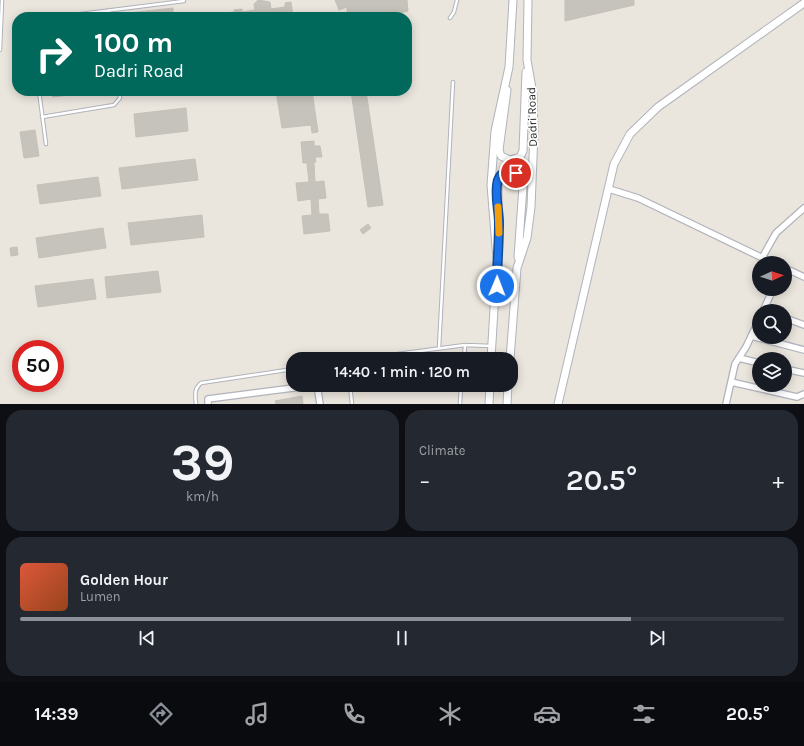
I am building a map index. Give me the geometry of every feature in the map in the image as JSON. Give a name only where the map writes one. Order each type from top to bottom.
[{"type":"main road","name":"Dadri Road","points":[[513,0],[506,105],[499,150],[501,156],[510,160],[520,157],[523,151],[528,0]]},
{"type":"main road","points":[[558,404],[614,164],[630,134],[652,113],[804,3]]},
{"type":"main road","name":"Dadri Road","points":[[517,268],[527,238],[531,207],[534,133],[533,94],[527,60]]},
{"type":"main road","name":"Dadri Road","points":[[497,259],[492,185],[493,154],[495,131],[509,67]]},
{"type":"main road","name":"Dadri Road","points":[[492,352],[497,259],[498,180],[502,174],[509,171],[516,173],[523,186],[511,352]]},
{"type":"main road","points":[[489,404],[490,392]]},
{"type":"main road","points":[[507,404],[508,392]]},
{"type":"street","points":[[609,189],[638,198],[758,256]]},
{"type":"street","points":[[763,256],[776,233],[804,208]]},
{"type":"street","points":[[792,271],[804,277]]},
{"type":"street","points":[[792,321],[804,325]]},
{"type":"street","points":[[726,404],[735,364],[752,336]]},
{"type":"street","points":[[782,344],[804,350]]},
{"type":"street","points":[[739,358],[752,361]]},
{"type":"street","points":[[792,370],[804,373]]},
{"type":"street","points":[[731,382],[797,397],[804,394]]},
{"type":"street","points":[[208,404],[208,400],[286,389]]},
{"type":"street","points":[[318,392],[320,404]]},
{"type":"lane","points":[[0,50],[2,0]]},
{"type":"lane","points":[[450,18],[454,12],[457,0]]},
{"type":"lane","points":[[94,12],[184,1]]},
{"type":"lane","points":[[439,348],[453,82]]},
{"type":"lane","points":[[39,96],[46,144]]},
{"type":"lane","points":[[42,117],[114,105],[120,98],[120,96]]},
{"type":"lane","points":[[464,352],[465,345]]},
{"type":"lane","points":[[410,352],[465,345],[492,346]]},
{"type":"lane","points":[[196,404],[196,387],[201,383],[286,370]]},
{"type":"lane","points":[[351,392],[352,404]]},
{"type":"lane","points":[[460,404],[461,392]]},
{"type":"building","points":[[258,0],[270,2],[271,9],[285,7],[285,3],[291,2],[292,12],[242,12],[255,10],[254,4]]},
{"type":"building","points":[[335,0],[407,0],[408,11],[347,12],[347,7],[339,10]]},
{"type":"building","points":[[565,0],[634,0],[634,5],[565,21]]},
{"type":"building","points":[[173,8],[173,12],[138,12]]},
{"type":"building","points":[[242,9],[242,12],[235,12],[234,10]]},
{"type":"building","points":[[277,96],[313,96],[318,132],[312,133],[311,125],[282,128]]},
{"type":"building","points":[[352,96],[367,96],[383,205],[368,207]]},
{"type":"building","points":[[186,108],[188,131],[136,137],[134,114]]},
{"type":"building","points":[[35,130],[39,156],[24,158],[20,132]]},
{"type":"building","points":[[314,141],[314,146],[320,146],[322,157],[315,157],[315,182],[324,181],[326,198],[318,199],[319,214],[328,214],[330,231],[304,234],[302,216],[312,215],[311,199],[298,201],[296,183],[309,182],[307,163],[303,163],[301,142]]},
{"type":"building","points":[[195,159],[198,180],[122,189],[119,168]]},
{"type":"building","points":[[98,177],[101,196],[40,204],[37,185]]},
{"type":"building","points":[[202,215],[204,237],[131,245],[128,223]]},
{"type":"building","points":[[368,224],[371,228],[363,234],[360,230]]},
{"type":"building","points":[[103,228],[106,248],[39,258],[36,238]]},
{"type":"building","points":[[17,247],[18,255],[11,256],[10,248]]},
{"type":"building","points":[[158,271],[161,292],[107,298],[105,277]]},
{"type":"building","points":[[93,279],[96,299],[38,307],[35,286]]},
{"type":"building","points":[[302,396],[303,404],[276,404],[275,401]]},
{"type":"slow traffic","points":[[498,207],[499,233]]},
{"type":"route","points":[[497,286],[499,223],[497,198],[498,180],[502,174],[509,171],[516,173]]}]
